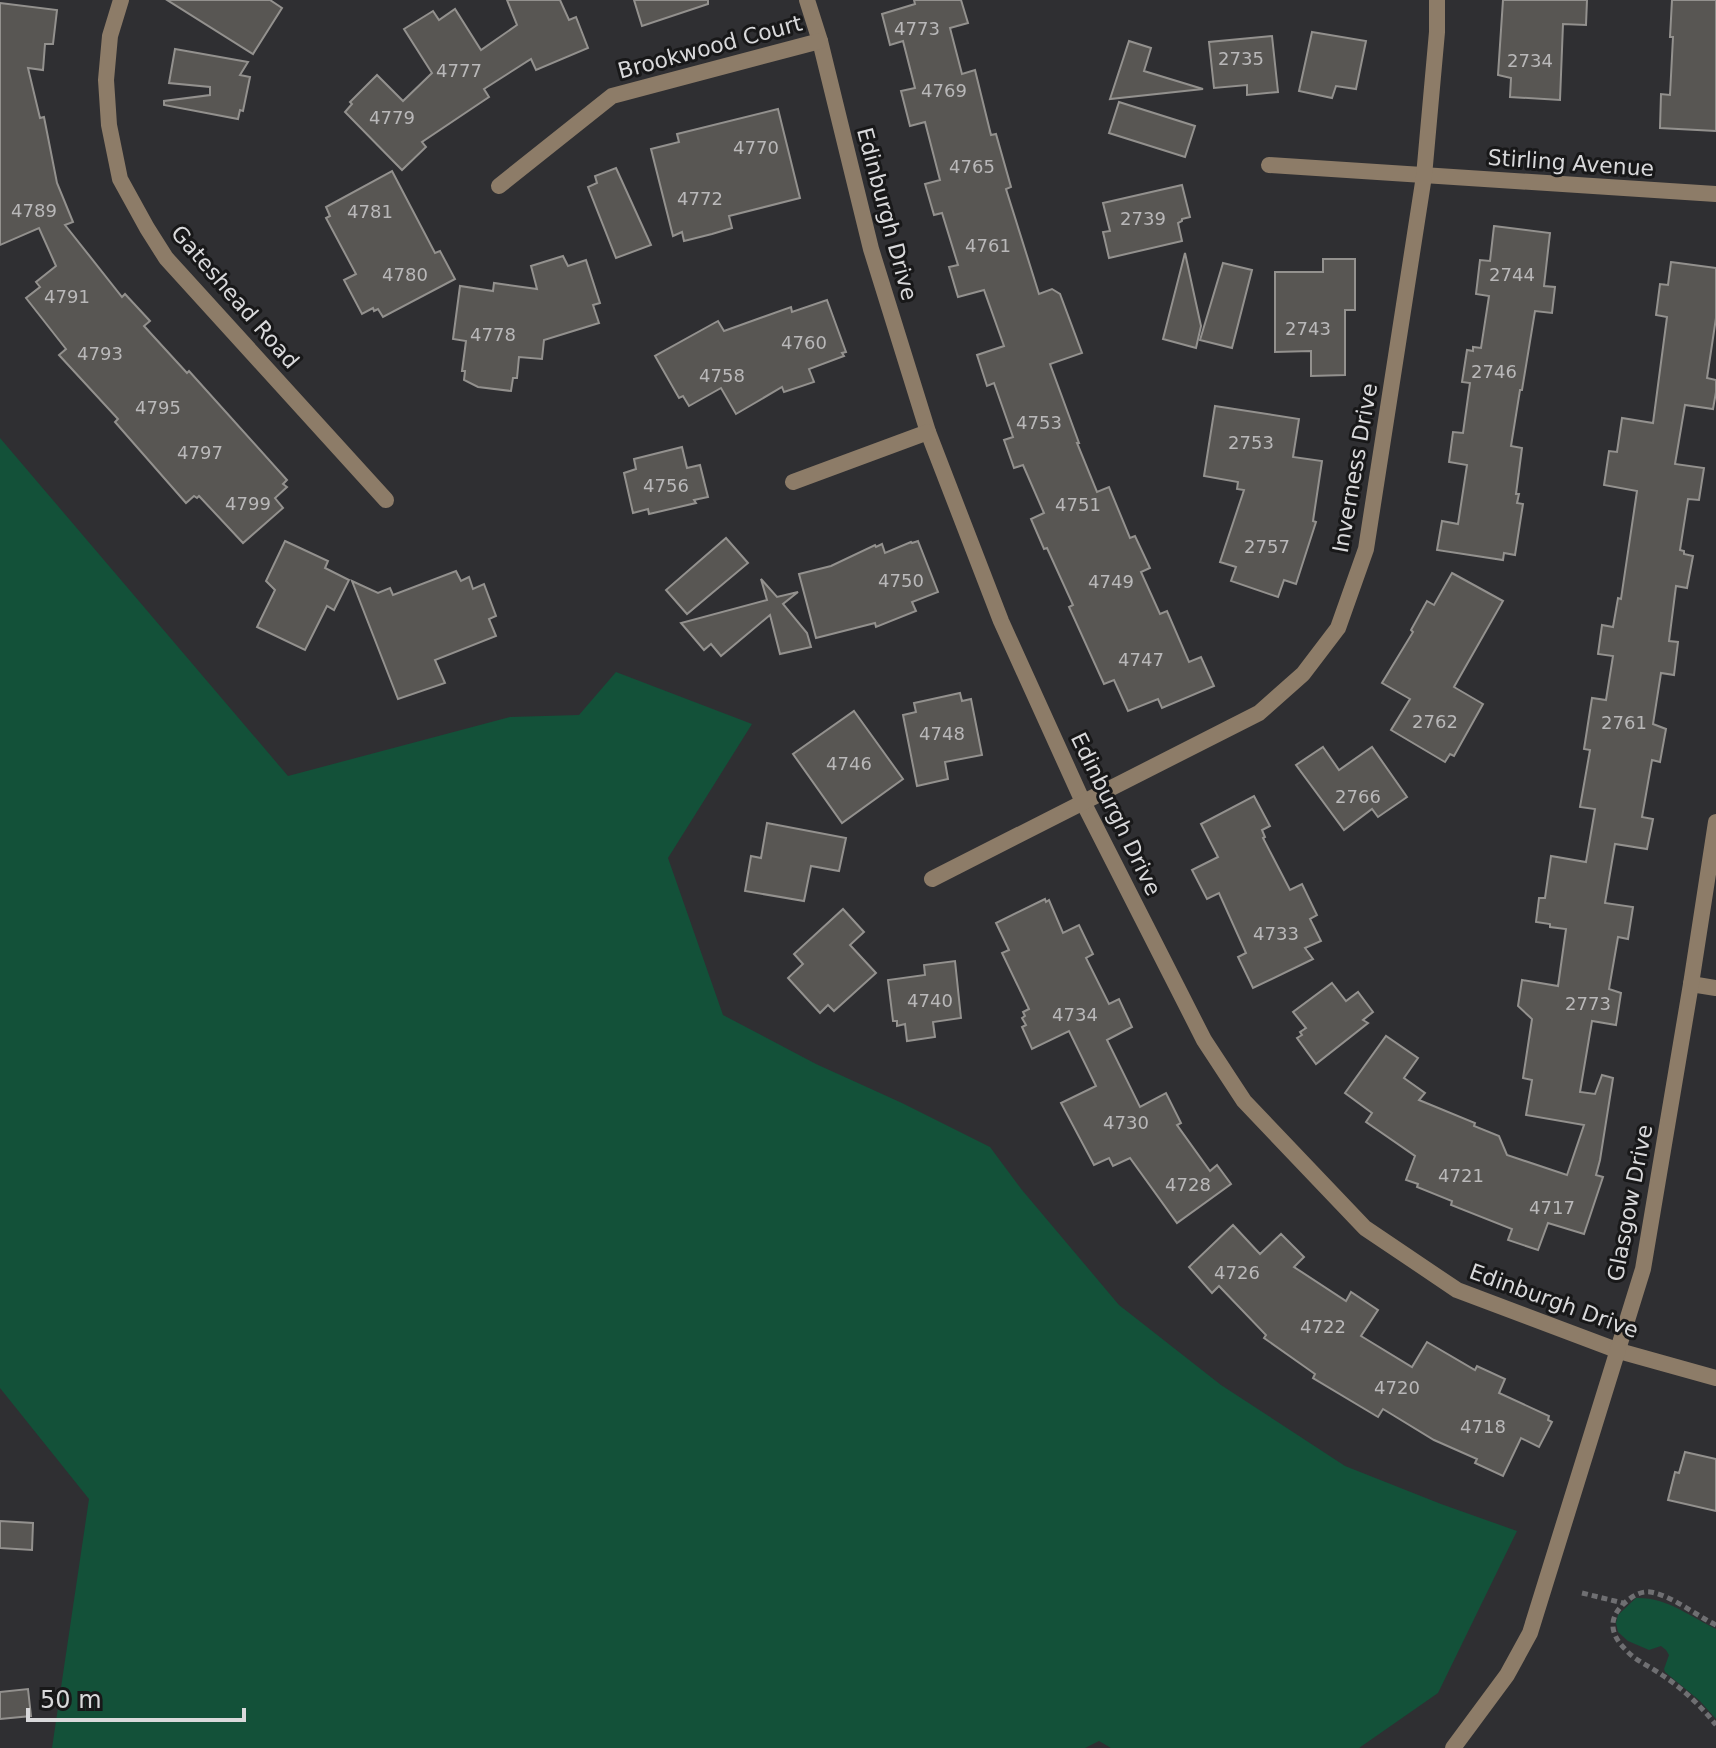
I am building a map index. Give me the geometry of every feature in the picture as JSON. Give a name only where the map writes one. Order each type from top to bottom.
[{"type":"street","name":"Gateshead Road","points":[[121,0],[110,36],[106,80],[109,125],[120,179],[166,258],[386,500]]},
{"type":"street","name":"Edinburgh Drive","points":[[807,0],[871,249],[928,432],[1001,621],[1083,802],[1204,1040],[1236,1089],[1365,1228],[1457,1290],[1619,1351],[1716,1378]]},
{"type":"street","name":"Inverness Drive","points":[[932,879],[1259,713],[1303,674],[1338,628],[1366,549],[1424,176],[1437,0]]},
{"type":"street","name":"Brookwood Court","points":[[499,186],[612,96],[820,41]]},
{"type":"street","name":"Stirling Avenue","points":[[1269,165],[1716,194]]},
{"type":"street","points":[[793,482],[928,432]]},
{"type":"street","name":"Glasgow Drive","points":[[1453,1748],[1507,1675],[1530,1633],[1643,1269],[1716,822]]},
{"type":"street","points":[[1691,984],[1716,988]]},
{"type":"path","points":[[1716,1625],[1667,1598],[1649,1592],[1635,1594],[1624,1603],[1616,1611],[1612,1623],[1616,1639],[1628,1653],[1682,1690],[1716,1725]]},
{"type":"path","points":[[1582,1593],[1624,1603]]},
{"type":"green space","points":[[0,438],[288,776],[510,717],[579,715],[616,672],[752,724],[668,858],[723,1015],[816,1064],[990,1147],[1022,1190],[1119,1305],[1221,1385],[1345,1466],[1517,1531],[1438,1693],[1359,1748],[1111,1748],[1099,1741],[1085,1748],[52,1748],[89,1499],[0,1388]]},
{"type":"green space","points":[[1636,1598],[1668,1604],[1716,1629],[1716,1719],[1665,1672],[1669,1655],[1666,1650],[1661,1646],[1649,1650],[1628,1641],[1618,1632],[1618,1615]]},
{"type":"building","points":[[167,0],[270,0],[282,8],[253,54]]},
{"type":"building","points":[[507,0],[560,0],[569,20],[576,17],[588,48],[536,70],[531,59],[484,89],[489,97],[422,142],[426,147],[402,170],[345,112],[352,104],[350,102],[377,75],[403,101],[432,73],[404,29],[433,11],[439,20],[455,9],[481,50],[517,25]]},
{"type":"building","points":[[634,0],[708,0],[708,4],[642,26]]},
{"type":"building","points":[[914,0],[961,0],[968,23],[950,28],[962,74],[975,70],[991,135],[996,134],[1011,187],[1006,189],[1039,294],[1052,289],[1060,294],[1082,353],[1050,364],[1077,443],[1097,492],[1109,487],[1130,538],[1135,536],[1150,568],[1141,572],[1160,614],[1167,611],[1189,662],[1201,657],[1214,686],[1162,708],[1158,699],[1128,711],[1114,680],[1104,684],[1069,607],[1073,605],[1031,519],[1044,513],[1023,465],[1014,468],[1004,440],[1013,437],[994,383],[987,386],[977,355],[1004,346],[984,290],[958,297],[949,267],[958,265],[942,213],[934,215],[925,184],[940,180],[925,122],[910,126],[901,91],[915,88],[903,41],[890,45],[882,14],[915,4]]},
{"type":"building","points":[[1503,0],[1587,0],[1586,25],[1563,24],[1560,100],[1510,97],[1511,78],[1498,75]]},
{"type":"building","points":[[1672,0],[1716,0],[1716,131],[1660,128],[1661,94],[1670,95]]},
{"type":"building","points":[[0,3],[57,10],[53,44],[45,44],[43,70],[28,68],[40,118],[44,117],[57,183],[73,222],[65,225],[122,297],[125,294],[150,321],[144,326],[287,480],[283,484],[287,487],[275,498],[283,508],[243,543],[199,496],[186,503],[115,422],[118,419],[59,355],[66,349],[26,298],[40,287],[36,282],[56,266],[39,228],[0,245]]},
{"type":"building","points":[[1312,32],[1366,41],[1356,89],[1336,86],[1332,98],[1299,91]]},
{"type":"building","points":[[1272,36],[1278,92],[1247,95],[1247,85],[1214,88],[1209,42]]},
{"type":"building","points":[[1129,41],[1151,48],[1144,71],[1203,89],[1110,99]]},
{"type":"building","points":[[175,49],[248,62],[240,75],[250,77],[243,111],[240,110],[238,119],[164,105],[164,101],[210,95],[210,87],[169,83]]},
{"type":"building","points":[[1119,102],[1195,126],[1185,157],[1109,133]]},
{"type":"building","points":[[778,109],[800,198],[729,216],[732,228],[712,234],[684,241],[682,232],[673,236],[651,149],[679,142],[677,134]]},
{"type":"building","points":[[616,168],[651,245],[616,258],[588,187],[597,183],[595,176]]},
{"type":"building","points":[[392,171],[435,253],[440,251],[455,279],[383,317],[378,309],[374,311],[373,308],[362,314],[344,280],[356,274],[326,218],[330,216],[326,207]]},
{"type":"building","points":[[1182,185],[1190,217],[1178,223],[1182,241],[1109,258],[1103,232],[1110,231],[1103,203]]},
{"type":"building","points":[[1494,226],[1550,233],[1544,286],[1555,287],[1552,313],[1535,311],[1511,446],[1522,448],[1516,494],[1519,494],[1517,503],[1523,504],[1515,555],[1504,553],[1503,560],[1437,550],[1442,521],[1458,524],[1467,465],[1449,462],[1453,432],[1463,433],[1470,383],[1462,382],[1467,350],[1481,348],[1489,296],[1476,294],[1480,260],[1490,261]]},
{"type":"building","points":[[1185,253],[1201,326],[1196,348],[1163,339]]},
{"type":"building","points":[[563,256],[568,266],[586,260],[600,303],[593,305],[599,323],[544,340],[542,359],[519,357],[517,378],[513,378],[511,391],[478,387],[464,380],[465,371],[462,371],[466,341],[453,339],[460,286],[493,291],[494,283],[537,289],[531,266]]},
{"type":"building","points":[[1323,259],[1355,259],[1355,310],[1345,310],[1345,375],[1311,376],[1311,351],[1275,352],[1275,272],[1323,272]]},
{"type":"building","points":[[1671,262],[1716,268],[1716,318],[1707,378],[1716,380],[1716,392],[1713,409],[1685,405],[1675,464],[1704,468],[1699,500],[1688,499],[1680,550],[1693,556],[1687,588],[1676,586],[1669,641],[1678,642],[1674,675],[1661,673],[1653,724],[1666,729],[1660,762],[1652,760],[1642,817],[1653,819],[1647,849],[1615,844],[1605,903],[1633,907],[1628,939],[1618,937],[1609,989],[1621,993],[1616,1025],[1592,1021],[1580,1092],[1595,1094],[1602,1075],[1613,1078],[1596,1175],[1603,1177],[1584,1234],[1548,1223],[1538,1250],[1508,1240],[1512,1229],[1451,1205],[1452,1201],[1406,1180],[1415,1156],[1366,1122],[1372,1113],[1345,1093],[1386,1036],[1418,1058],[1404,1078],[1425,1093],[1419,1100],[1499,1136],[1507,1155],[1567,1175],[1584,1125],[1526,1115],[1532,1080],[1523,1078],[1532,1019],[1518,1006],[1522,980],[1558,986],[1566,929],[1536,922],[1539,898],[1545,898],[1551,856],[1586,862],[1595,809],[1580,807],[1590,750],[1584,749],[1592,698],[1606,700],[1613,656],[1598,654],[1602,625],[1613,627],[1618,598],[1621,599],[1637,491],[1604,485],[1609,451],[1617,452],[1622,418],[1653,423],[1667,317],[1656,315],[1660,284],[1668,285]]},
{"type":"building","points":[[1223,263],[1252,270],[1232,348],[1200,340]]},
{"type":"building","points":[[827,300],[846,352],[842,353],[844,356],[809,369],[814,382],[784,392],[782,387],[736,414],[721,388],[689,406],[683,396],[679,398],[655,356],[718,321],[724,331],[791,307],[792,312]]},
{"type":"building","points":[[1215,406],[1299,419],[1293,457],[1322,461],[1313,521],[1316,522],[1296,584],[1284,580],[1278,597],[1231,581],[1236,567],[1220,562],[1244,490],[1237,489],[1238,482],[1204,476]]},
{"type":"building","points":[[682,447],[687,468],[700,465],[708,497],[694,500],[696,503],[649,514],[648,509],[633,513],[624,473],[636,469],[634,459]]},
{"type":"building","points":[[726,538],[748,563],[687,614],[666,590]]},
{"type":"building","points":[[285,541],[328,561],[325,568],[349,580],[334,610],[327,606],[305,650],[257,627],[275,590],[266,581]]},
{"type":"building","points":[[918,541],[938,592],[912,602],[916,611],[876,627],[875,623],[816,638],[799,574],[831,566],[875,545],[882,544],[885,553]]},
{"type":"building","points":[[456,571],[461,581],[469,577],[473,589],[484,584],[496,616],[489,619],[496,636],[435,660],[445,683],[398,699],[352,581],[378,593],[390,588],[393,595]]},
{"type":"building","points":[[1452,573],[1503,601],[1454,687],[1483,704],[1454,756],[1450,754],[1445,762],[1391,730],[1410,699],[1382,683],[1413,632],[1411,630],[1427,601],[1434,605]]},
{"type":"building","points":[[761,579],[777,597],[798,592],[783,604],[807,633],[811,647],[780,654],[770,615],[721,656],[711,644],[704,650],[681,623],[767,600]]},
{"type":"building","points":[[960,693],[962,701],[971,699],[982,755],[945,762],[948,779],[917,786],[903,715],[916,712],[914,703]]},
{"type":"building","points":[[854,711],[903,779],[842,823],[793,754]]},
{"type":"building","points":[[1323,747],[1339,770],[1372,747],[1407,797],[1378,817],[1372,809],[1344,830],[1296,765]]},
{"type":"building","points":[[1254,796],[1270,826],[1262,830],[1263,838],[1290,890],[1302,884],[1317,915],[1310,919],[1321,941],[1305,948],[1313,959],[1253,988],[1238,957],[1246,953],[1219,893],[1207,899],[1192,870],[1218,857],[1201,824]]},
{"type":"building","points":[[767,823],[846,838],[839,871],[811,866],[804,901],[745,891],[751,856],[761,858]]},
{"type":"building","points":[[1045,899],[1046,902],[1049,900],[1063,933],[1079,925],[1093,954],[1086,958],[1109,1004],[1119,999],[1132,1027],[1107,1040],[1140,1107],[1166,1093],[1181,1123],[1177,1125],[1210,1171],[1217,1165],[1231,1184],[1177,1223],[1130,1158],[1113,1166],[1109,1158],[1094,1165],[1061,1103],[1096,1086],[1069,1031],[1032,1049],[1022,1027],[1026,1025],[1023,1012],[1029,1009],[1002,953],[1009,950],[996,923]]},
{"type":"building","points":[[843,909],[864,932],[850,945],[876,973],[834,1011],[828,1005],[820,1013],[788,978],[803,964],[794,954]]},
{"type":"building","points":[[955,961],[961,1018],[933,1022],[935,1037],[907,1041],[905,1024],[897,1026],[897,1021],[893,1021],[888,980],[925,975],[924,965]]},
{"type":"building","points":[[1332,983],[1346,1001],[1358,992],[1373,1012],[1363,1020],[1368,1023],[1316,1064],[1297,1038],[1306,1028],[1293,1012]]},
{"type":"building","points":[[1233,1225],[1260,1254],[1281,1234],[1304,1257],[1294,1267],[1346,1301],[1351,1292],[1378,1310],[1361,1336],[1412,1367],[1427,1342],[1475,1370],[1477,1366],[1505,1379],[1499,1393],[1549,1416],[1548,1420],[1552,1422],[1539,1447],[1521,1438],[1503,1476],[1383,1409],[1378,1417],[1313,1378],[1315,1374],[1264,1338],[1266,1335],[1219,1286],[1212,1293],[1189,1267]]},
{"type":"building","points":[[1685,1452],[1716,1459],[1716,1511],[1668,1500],[1675,1472],[1679,1473]]},
{"type":"building","points":[[0,1521],[33,1523],[32,1550],[0,1548]]},
{"type":"building","points":[[28,1689],[31,1716],[0,1719],[0,1692]]}]
